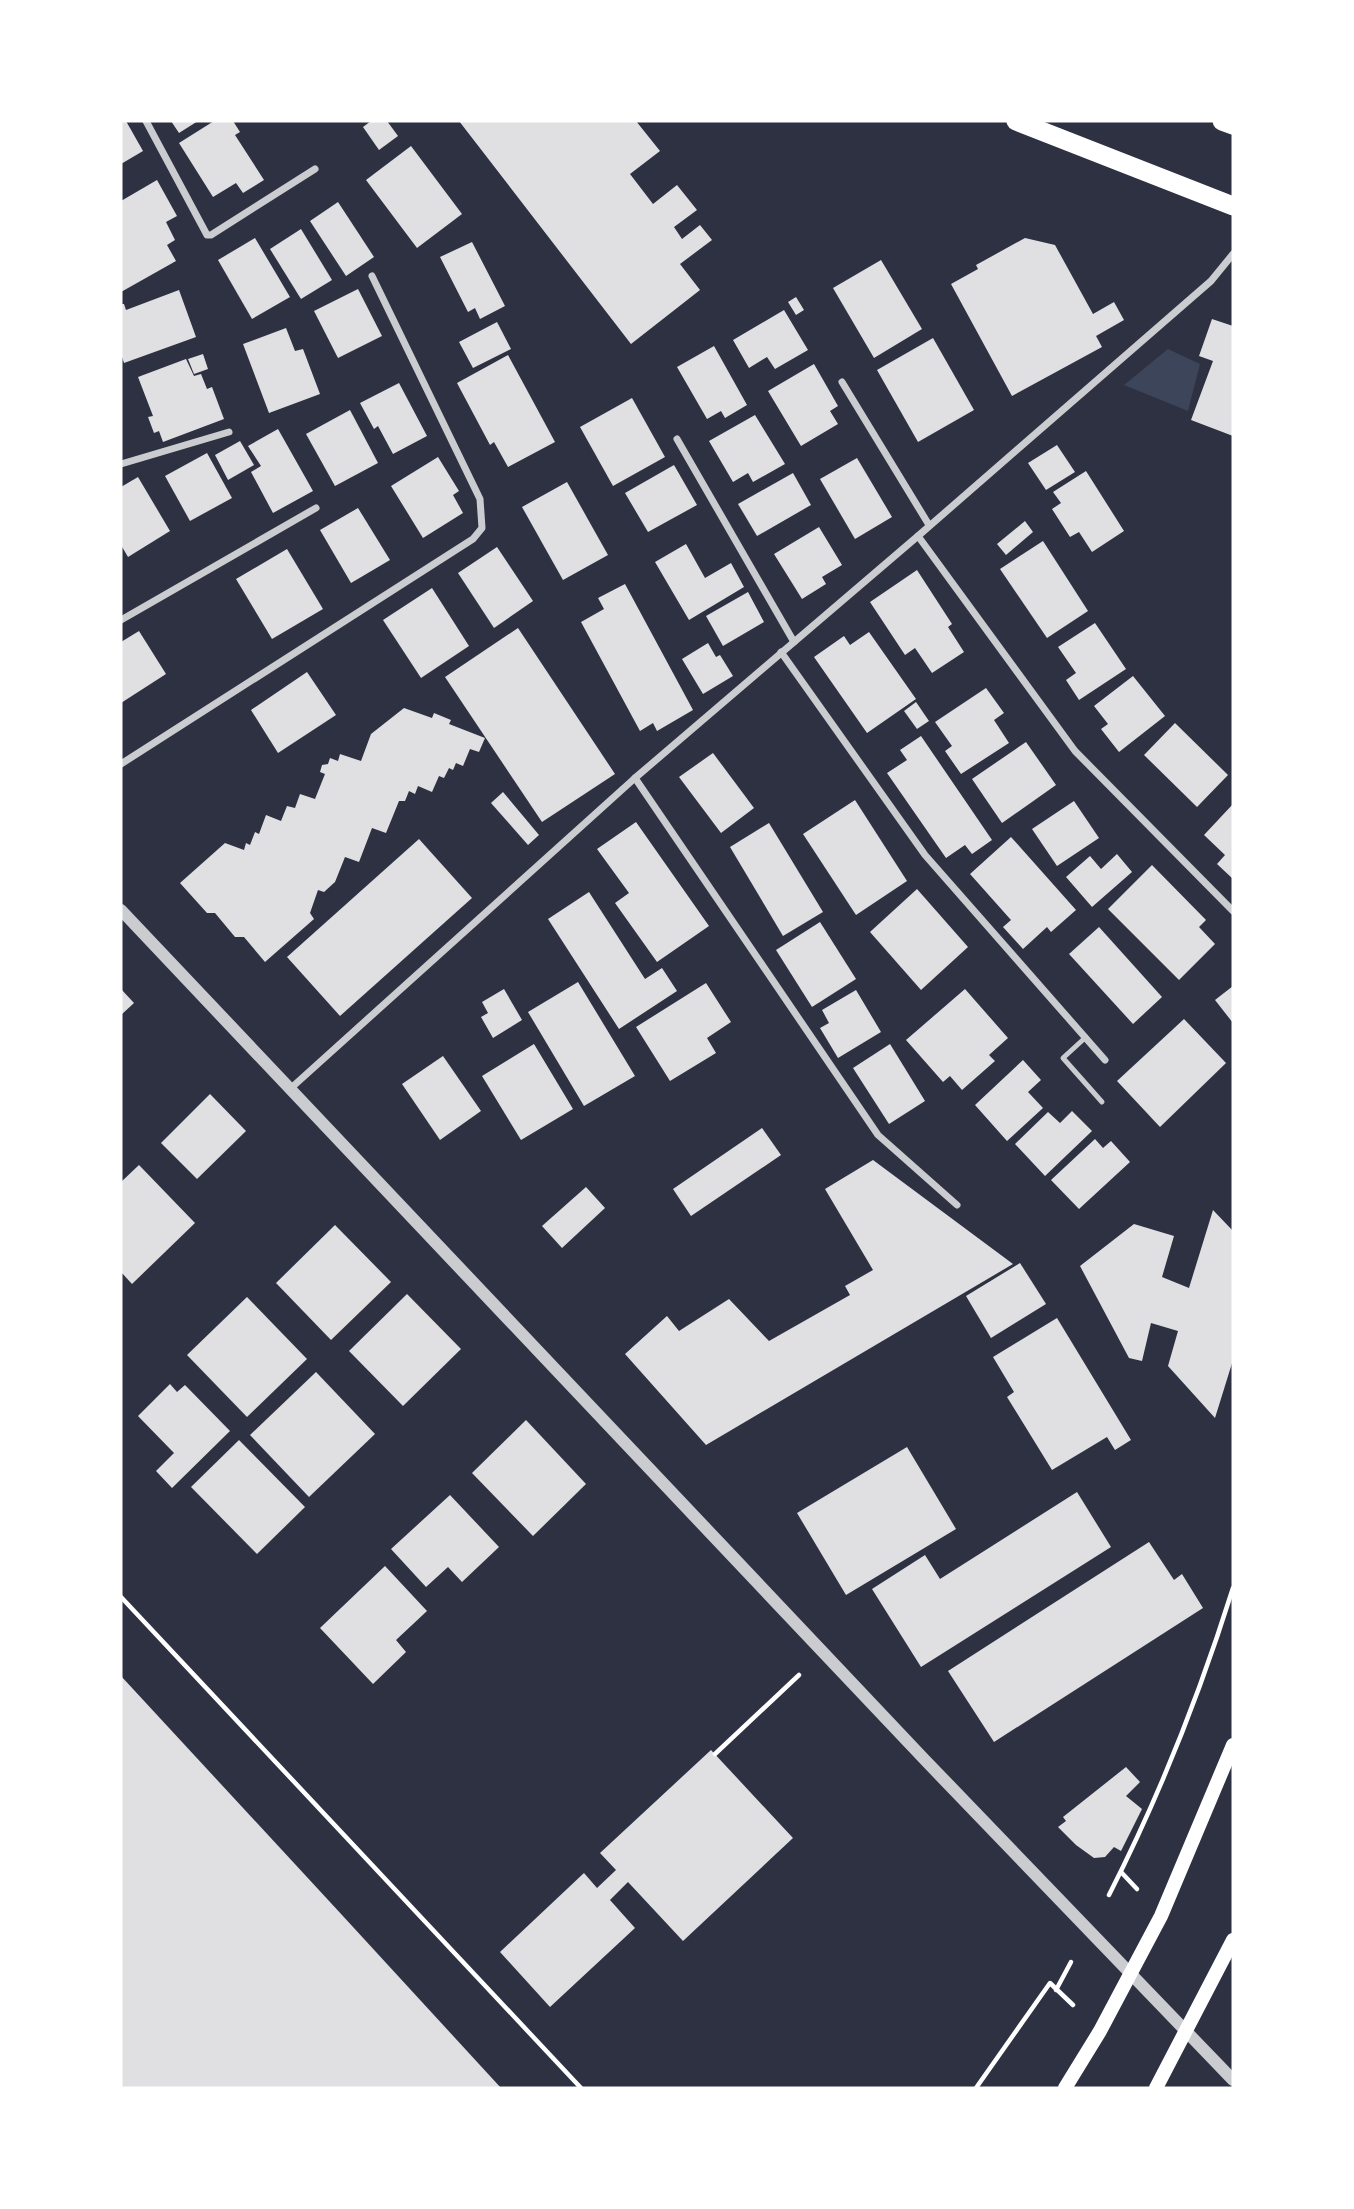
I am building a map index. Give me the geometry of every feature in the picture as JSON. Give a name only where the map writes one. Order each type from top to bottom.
[{"type":"highway","points":[[1016,121],[1233,206]]},
{"type":"highway","points":[[1222,121],[1233,125]]},
{"type":"main road","points":[[1065,2088],[1161,1916],[1233,1745]]},
{"type":"main road","points":[[1156,2088],[1233,1940]]},
{"type":"street","points":[[146,121],[207,235],[315,169]]},
{"type":"street","points":[[290,1089],[635,778],[1211,281],[1233,254]]},
{"type":"street","points":[[121,764],[473,539],[482,528],[480,499],[372,276]]},
{"type":"street","points":[[842,382],[929,525]]},
{"type":"street","points":[[121,464],[229,432]]},
{"type":"street","points":[[677,439],[794,642]]},
{"type":"street","points":[[121,620],[317,508]]},
{"type":"street","points":[[918,536],[1075,751],[1233,911]]},
{"type":"street","points":[[781,652],[925,855],[1105,1060]]},
{"type":"street","points":[[635,778],[878,1135],[957,1205]]},
{"type":"street","points":[[121,910],[925,1760],[1233,2080]]},
{"type":"lane","points":[[1086,1037],[1063,1058],[1102,1102]]},
{"type":"path","points":[[1109,1895],[1151,1809],[1215,1646],[1233,1588]]},
{"type":"path","points":[[121,1597],[581,2088]]},
{"type":"path","points":[[715,1755],[799,1675]]},
{"type":"path","points":[[1121,1872],[1137,1889]]},
{"type":"path","points":[[1056,1990],[1071,1962]]},
{"type":"path","points":[[976,2088],[1050,1983],[1073,2005]]},
{"type":"shaded area","points":[[1168,349],[1200,364],[1188,411],[1124,385]]},
{"type":"building","points":[[121,121],[126,121],[143,151],[121,164]]},
{"type":"building","points":[[171,121],[198,121],[179,133]]},
{"type":"building","points":[[214,121],[233,121],[240,132],[235,135],[264,180],[243,193],[236,183],[213,197],[179,143]]},
{"type":"building","points":[[371,121],[387,121],[398,136],[379,150],[363,127]]},
{"type":"building","points":[[459,121],[636,121],[660,151],[630,174],[653,204],[677,185],[697,210],[674,227],[682,239],[700,225],[712,240],[680,264],[700,290],[631,344]]},
{"type":"building","points":[[411,146],[462,214],[417,248],[366,180]]},
{"type":"building","points":[[157,180],[177,216],[166,222],[175,240],[167,245],[176,261],[121,292],[121,201]]},
{"type":"building","points":[[338,202],[374,257],[346,276],[310,221]]},
{"type":"building","points":[[301,229],[332,280],[301,299],[270,249]]},
{"type":"building","points":[[255,238],[290,297],[252,319],[218,260]]},
{"type":"building","points":[[1025,238],[1055,245],[1093,314],[1114,302],[1124,320],[1096,336],[1102,347],[1012,396],[951,284],[978,269],[976,265]]},
{"type":"building","points":[[472,242],[505,306],[480,319],[475,308],[468,312],[440,257]]},
{"type":"building","points":[[881,260],[922,329],[874,358],[833,288]]},
{"type":"building","points":[[358,289],[382,336],[338,358],[314,311]]},
{"type":"building","points":[[179,290],[196,337],[124,363],[121,354],[121,304],[124,304],[126,310]]},
{"type":"building","points":[[796,297],[804,310],[796,315],[788,302]]},
{"type":"building","points":[[784,310],[808,350],[775,369],[767,357],[749,368],[733,340]]},
{"type":"building","points":[[1212,319],[1233,326],[1233,436],[1191,420],[1213,361],[1199,356]]},
{"type":"building","points":[[497,322],[511,349],[473,368],[459,342]]},
{"type":"building","points":[[286,328],[295,351],[303,349],[320,394],[269,413],[243,344]]},
{"type":"building","points":[[933,338],[974,410],[918,442],[877,370]]},
{"type":"building","points":[[714,346],[747,405],[725,418],[721,411],[707,419],[677,367]]},
{"type":"building","points":[[203,354],[208,369],[194,374],[188,359]]},
{"type":"building","points":[[508,355],[555,442],[508,467],[494,442],[490,445],[457,383]]},
{"type":"building","points":[[186,359],[194,376],[201,374],[207,389],[212,387],[224,419],[163,442],[159,431],[154,433],[148,417],[153,416],[138,377]]},
{"type":"building","points":[[814,364],[838,406],[830,411],[838,424],[801,446],[768,391]]},
{"type":"building","points":[[399,383],[427,436],[393,454],[378,426],[374,429],[360,403]]},
{"type":"building","points":[[632,398],[665,457],[613,486],[580,427]]},
{"type":"building","points":[[350,410],[378,463],[335,486],[306,434]]},
{"type":"building","points":[[755,415],[785,464],[753,482],[748,473],[733,482],[709,441]]},
{"type":"building","points":[[278,429],[313,491],[273,513],[251,472],[261,466],[248,446]]},
{"type":"building","points":[[240,441],[254,465],[228,480],[215,455]]},
{"type":"building","points":[[1057,445],[1075,472],[1046,490],[1028,463]]},
{"type":"building","points":[[207,453],[232,498],[190,521],[165,476]]},
{"type":"building","points":[[438,457],[459,491],[453,495],[463,513],[423,538],[391,486]]},
{"type":"building","points":[[857,458],[892,517],[855,539],[820,479]]},
{"type":"building","points":[[674,465],[697,505],[648,532],[625,493]]},
{"type":"building","points":[[1086,471],[1124,531],[1092,552],[1079,532],[1070,537],[1052,509],[1061,503],[1053,492]]},
{"type":"building","points":[[793,473],[811,505],[757,536],[738,504]]},
{"type":"building","points":[[138,477],[170,531],[128,557],[121,545],[121,487]]},
{"type":"building","points":[[567,482],[608,555],[563,580],[522,507]]},
{"type":"building","points":[[358,508],[390,560],[351,583],[320,530]]},
{"type":"building","points":[[1025,521],[1033,532],[1006,555],[997,544]]},
{"type":"building","points":[[819,527],[842,565],[822,577],[826,584],[802,599],[774,554]]},
{"type":"building","points":[[1043,541],[1088,611],[1047,638],[1000,569]]},
{"type":"building","points":[[686,544],[705,578],[731,563],[744,587],[689,620],[655,562]]},
{"type":"building","points":[[497,547],[533,601],[494,628],[458,573]]},
{"type":"building","points":[[287,549],[323,609],[272,639],[236,579]]},
{"type":"building","points":[[917,570],[952,624],[948,627],[964,652],[932,673],[915,648],[905,655],[870,602]]},
{"type":"building","points":[[625,584],[693,710],[657,731],[653,723],[640,731],[581,622],[604,609],[598,598]]},
{"type":"building","points":[[432,588],[469,646],[421,678],[383,620]]},
{"type":"building","points":[[748,592],[764,622],[723,646],[706,616]]},
{"type":"building","points":[[1095,623],[1126,669],[1079,700],[1066,680],[1076,673],[1058,647]]},
{"type":"building","points":[[518,628],[615,774],[542,822],[445,677]]},
{"type":"building","points":[[139,631],[166,674],[121,703],[121,642]]},
{"type":"building","points":[[869,632],[916,699],[867,733],[814,657],[844,636],[850,645]]},
{"type":"building","points":[[708,643],[716,657],[720,655],[733,676],[703,694],[682,659]]},
{"type":"building","points":[[307,672],[336,715],[278,753],[251,710]]},
{"type":"building","points":[[1133,676],[1165,716],[1119,752],[1101,729],[1108,724],[1094,706]]},
{"type":"building","points":[[986,688],[1004,713],[994,720],[1009,743],[961,774],[945,751],[952,746],[935,722]]},
{"type":"building","points":[[916,702],[929,721],[917,729],[904,711]]},
{"type":"building","points":[[404,708],[432,718],[434,713],[451,720],[449,724],[485,738],[479,752],[470,749],[463,766],[456,763],[453,770],[449,768],[444,778],[439,776],[432,792],[418,786],[415,794],[409,791],[405,801],[399,801],[386,833],[372,828],[359,862],[345,857],[335,882],[324,892],[318,890],[310,913],[314,919],[265,962],[244,937],[235,937],[215,913],[207,913],[180,883],[225,843],[244,850],[246,843],[250,845],[255,832],[259,834],[266,815],[281,821],[287,806],[295,808],[300,794],[315,799],[325,774],[320,772],[322,765],[328,764],[330,758],[338,761],[340,754],[361,761],[371,734]]},
{"type":"building","points":[[1175,723],[1228,775],[1197,807],[1144,755]]},
{"type":"building","points":[[921,736],[992,840],[972,854],[965,845],[946,858],[887,773],[907,760],[900,750]]},
{"type":"building","points":[[1026,742],[1056,785],[1002,823],[972,779]]},
{"type":"building","points":[[713,753],[754,808],[721,833],[679,777]]},
{"type":"building","points":[[503,792],[539,835],[528,845],[491,803]]},
{"type":"building","points":[[855,800],[907,881],[856,915],[803,834]]},
{"type":"building","points":[[1074,801],[1099,838],[1057,866],[1032,829]]},
{"type":"building","points":[[1233,804],[1233,879],[1217,864],[1225,855],[1204,835]]},
{"type":"building","points":[[636,822],[709,926],[657,962],[615,903],[629,893],[597,849]]},
{"type":"building","points":[[769,823],[823,912],[783,936],[730,847]]},
{"type":"building","points":[[1011,837],[1076,910],[1051,932],[1047,927],[1023,949],[1003,927],[1011,920],[970,874]]},
{"type":"building","points":[[419,839],[472,898],[340,1016],[287,957]]},
{"type":"building","points":[[1117,854],[1132,872],[1092,907],[1066,877],[1090,856],[1101,869]]},
{"type":"building","points":[[1152,865],[1206,920],[1199,927],[1215,944],[1179,980],[1108,909]]},
{"type":"building","points":[[917,889],[968,947],[921,990],[870,932]]},
{"type":"building","points":[[589,892],[645,979],[662,968],[677,991],[619,1029],[548,919]]},
{"type":"building","points":[[820,922],[856,979],[812,1007],[776,950]]},
{"type":"building","points":[[1099,927],[1162,997],[1133,1024],[1069,954]]},
{"type":"building","points":[[578,982],[635,1076],[584,1106],[528,1012]]},
{"type":"building","points":[[706,983],[731,1022],[707,1038],[716,1053],[670,1081],[636,1027]]},
{"type":"building","points":[[1233,986],[1233,1023],[1215,1000]]},
{"type":"building","points":[[121,989],[134,1003],[121,1015]]},
{"type":"building","points":[[504,989],[522,1020],[493,1038],[481,1017],[488,1013],[482,1002]]},
{"type":"building","points":[[965,989],[1008,1038],[989,1055],[995,1061],[962,1090],[950,1076],[943,1082],[906,1040]]},
{"type":"building","points":[[856,990],[881,1032],[838,1058],[820,1028],[829,1023],[822,1010]]},
{"type":"building","points":[[1184,1019],[1226,1063],[1160,1127],[1117,1081]]},
{"type":"building","points":[[534,1044],[573,1109],[521,1140],[482,1076]]},
{"type":"building","points":[[890,1044],[925,1101],[889,1124],[853,1068]]},
{"type":"building","points":[[443,1056],[481,1111],[440,1140],[402,1084]]},
{"type":"building","points":[[1023,1060],[1041,1080],[1028,1092],[1043,1108],[1007,1141],[975,1105]]},
{"type":"building","points":[[210,1094],[246,1131],[197,1179],[161,1143]]},
{"type":"building","points":[[1072,1111],[1092,1131],[1045,1176],[1015,1144],[1048,1112],[1060,1123]]},
{"type":"building","points":[[762,1128],[781,1155],[691,1216],[673,1189]]},
{"type":"building","points":[[1095,1139],[1103,1148],[1111,1141],[1130,1162],[1079,1209],[1051,1180]]},
{"type":"building","points":[[873,1160],[1013,1264],[706,1445],[625,1354],[667,1316],[679,1331],[729,1299],[769,1341],[850,1295],[845,1286],[873,1270],[825,1189]]},
{"type":"building","points":[[139,1165],[195,1223],[132,1284],[121,1272],[121,1182]]},
{"type":"building","points":[[586,1187],[605,1208],[562,1248],[542,1226]]},
{"type":"building","points":[[1213,1210],[1233,1231],[1233,1360],[1215,1418],[1168,1366],[1178,1331],[1151,1323],[1142,1361],[1129,1358],[1080,1266],[1134,1224],[1174,1236],[1162,1277],[1189,1288]]},
{"type":"building","points":[[335,1225],[391,1282],[331,1340],[276,1283]]},
{"type":"building","points":[[1020,1263],[1046,1304],[991,1338],[966,1296]]},
{"type":"building","points":[[407,1294],[461,1349],[403,1406],[349,1351]]},
{"type":"building","points":[[247,1297],[307,1359],[247,1417],[187,1355]]},
{"type":"building","points":[[1057,1318],[1131,1440],[1115,1450],[1107,1437],[1052,1470],[1007,1397],[1014,1392],[993,1357]]},
{"type":"building","points":[[316,1372],[375,1434],[309,1497],[250,1435]]},
{"type":"building","points":[[170,1384],[177,1392],[185,1385],[230,1431],[172,1488],[156,1471],[174,1453],[138,1416]]},
{"type":"building","points":[[526,1420],[586,1484],[533,1536],[472,1473]]},
{"type":"building","points":[[239,1440],[305,1507],[257,1554],[191,1487]]},
{"type":"building","points":[[907,1447],[956,1529],[846,1595],[797,1513]]},
{"type":"building","points":[[1077,1492],[1111,1547],[921,1667],[872,1589],[925,1555],[940,1579]]},
{"type":"building","points":[[450,1495],[499,1547],[462,1582],[448,1567],[426,1587],[391,1549]]},
{"type":"building","points":[[1149,1542],[1174,1580],[1182,1574],[1203,1608],[994,1742],[948,1671]]},
{"type":"building","points":[[385,1566],[427,1611],[396,1640],[406,1652],[373,1684],[320,1628]]},
{"type":"building","points":[[121,1676],[342,1915],[501,2088],[121,2088]]},
{"type":"building","points":[[711,1750],[793,1838],[683,1941],[628,1882],[610,1900],[635,1928],[550,2007],[500,1952],[584,1873],[597,1888],[616,1870],[600,1853]]},
{"type":"building","points":[[1126,1767],[1140,1782],[1126,1796],[1142,1809],[1121,1851],[1114,1847],[1105,1857],[1094,1858],[1058,1827],[1066,1821],[1063,1817]]}]
